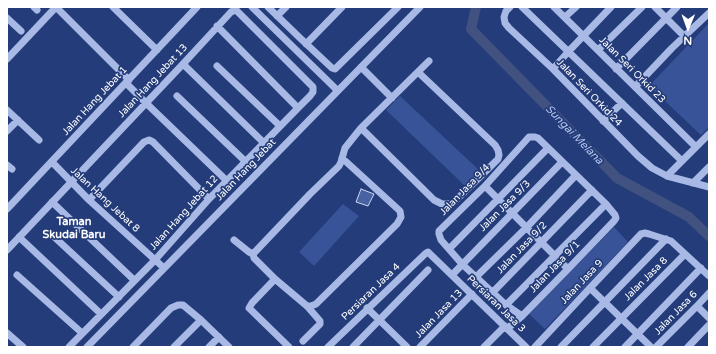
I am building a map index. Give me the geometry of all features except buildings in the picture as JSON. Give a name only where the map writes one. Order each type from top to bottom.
[{"type":"street","points":[[7,59],[56,7],[146,103],[227,181]]},
{"type":"street","points":[[114,7],[157,50]]},
{"type":"street","name":"Jalan Hang Jebat 1","points":[[7,209],[197,7]]},
{"type":"street","points":[[252,7],[337,90]]},
{"type":"street","points":[[268,7],[306,44],[332,68],[335,69],[398,7]]},
{"type":"street","points":[[277,16],[286,7]]},
{"type":"street","points":[[306,44],[342,7]]},
{"type":"street","name":"Jalan Hang Jebat","points":[[87,347],[337,90],[420,7]]},
{"type":"street","name":"Jalan Seri Orkid 24","points":[[510,7],[506,11],[504,17],[505,23],[509,28],[553,69],[638,156],[652,168],[667,176],[709,187]]},
{"type":"street","points":[[522,7],[682,161]]},
{"type":"street","name":"Jalan Seri Orkid 23","points":[[554,7],[696,147]]},
{"type":"street","points":[[565,18],[576,7]]},
{"type":"street","points":[[553,69],[612,7]]},
{"type":"street","points":[[598,50],[642,7]]},
{"type":"street","points":[[655,7],[684,36]]},
{"type":"street","points":[[616,69],[677,7]]},
{"type":"street","name":"Jalan Hang Jebat 13","points":[[7,250],[231,12],[235,10],[237,11],[313,86],[313,92]]},
{"type":"street","points":[[635,87],[684,36],[709,13]]},
{"type":"street","points":[[7,18],[21,31]]},
{"type":"street","points":[[217,26],[298,108]]},
{"type":"street","points":[[282,56],[300,38]]},
{"type":"street","points":[[253,254],[339,166],[345,148],[361,128],[429,61]]},
{"type":"street","points":[[183,64],[264,143]]},
{"type":"street","points":[[216,66],[280,126]]},
{"type":"street","points":[[361,67],[392,98]]},
{"type":"street","points":[[361,128],[434,200],[442,204],[453,203],[498,160],[498,150],[495,145],[418,72]]},
{"type":"street","name":"Jalan Hang Jebat 12","points":[[69,347],[155,260],[209,199],[313,92]]},
{"type":"street","points":[[177,96],[246,162]]},
{"type":"street","points":[[603,121],[622,103]]},
{"type":"street","points":[[7,110],[39,140]]},
{"type":"street","points":[[7,131],[18,120]]},
{"type":"street","points":[[667,176],[709,134]]},
{"type":"street","name":"Jalan Jasa 9/4","points":[[493,292],[462,264],[439,237],[440,231],[485,186],[529,137],[538,138],[548,148]]},
{"type":"street","points":[[89,200],[144,142],[149,140],[153,142],[209,199]]},
{"type":"street","points":[[449,249],[548,148],[592,190],[606,204],[506,305]]},
{"type":"street","points":[[307,306],[316,304],[397,224],[401,218],[400,211],[342,158]]},
{"type":"street","name":"Jalan Hang Jebat 8","points":[[52,162],[89,200],[164,268]]},
{"type":"street","name":"Jalan Jasa 9/3","points":[[462,264],[562,162]]},
{"type":"street","points":[[693,183],[709,167]]},
{"type":"street","points":[[476,277],[527,228],[576,175]]},
{"type":"street","points":[[485,186],[556,255],[568,269]]},
{"type":"street","name":"Jalan Jasa 9/2","points":[[493,292],[592,190]]},
{"type":"street","points":[[52,202],[134,280]]},
{"type":"street","name":"Jalan Jasa 9/1","points":[[484,347],[506,327],[522,316],[614,221],[616,218],[615,215],[606,204]]},
{"type":"street","points":[[50,233],[119,297]]},
{"type":"street","name":"Jalan Jasa 9","points":[[535,347],[641,234],[645,233],[666,239]]},
{"type":"street","points":[[19,237],[101,314]]},
{"type":"street","points":[[561,347],[666,239],[671,241],[709,276]]},
{"type":"street","points":[[234,240],[253,254],[254,258],[275,279],[307,306],[321,322],[303,341]]},
{"type":"street","name":"Persiaran Jasa 3","points":[[428,252],[526,347]]},
{"type":"street","name":"Persiaran Jasa 4","points":[[328,347],[367,308],[428,252]]},
{"type":"street","name":"Jalan Jasa 8","points":[[594,347],[685,254]]},
{"type":"street","name":"Persiaran Jasa 3","points":[[452,275],[462,264]]},
{"type":"street","points":[[625,347],[701,268]]},
{"type":"street","points":[[353,347],[428,270]]},
{"type":"street","points":[[17,275],[82,333]]},
{"type":"street","points":[[275,279],[249,308],[289,347]]},
{"type":"street","points":[[590,288],[651,347]]},
{"type":"street","points":[[493,292],[506,305],[522,316]]},
{"type":"street","name":"Jalan Jasa 6","points":[[656,347],[709,293]]},
{"type":"street","name":"Jalan Jasa 13","points":[[420,347],[472,294]]},
{"type":"street","points":[[133,347],[171,308],[178,305],[183,305],[229,347]]},
{"type":"street","points":[[697,306],[709,318]]},
{"type":"street","points":[[367,308],[407,347]]},
{"type":"street","points":[[174,347],[201,320]]},
{"type":"street","points":[[688,347],[709,325]]},
{"type":"street","points":[[7,333],[23,347]]},
{"type":"street","points":[[209,347],[219,337]]},
{"type":"shaded area","points":[[709,23],[709,127],[701,135],[649,86]]},
{"type":"shaded area","points":[[400,96],[480,171],[465,186],[386,110]]},
{"type":"shaded area","points":[[343,204],[359,216],[314,266],[299,252]]},
{"type":"shaded area","points":[[614,227],[628,242],[545,329],[529,314]]},
{"type":"waterway","name":"Sungai Melana","points":[[476,7],[471,29],[617,178],[689,217],[709,236]]},
{"type":"district","name":"Taman Skudai Baru","points":[[74,228]]}]
